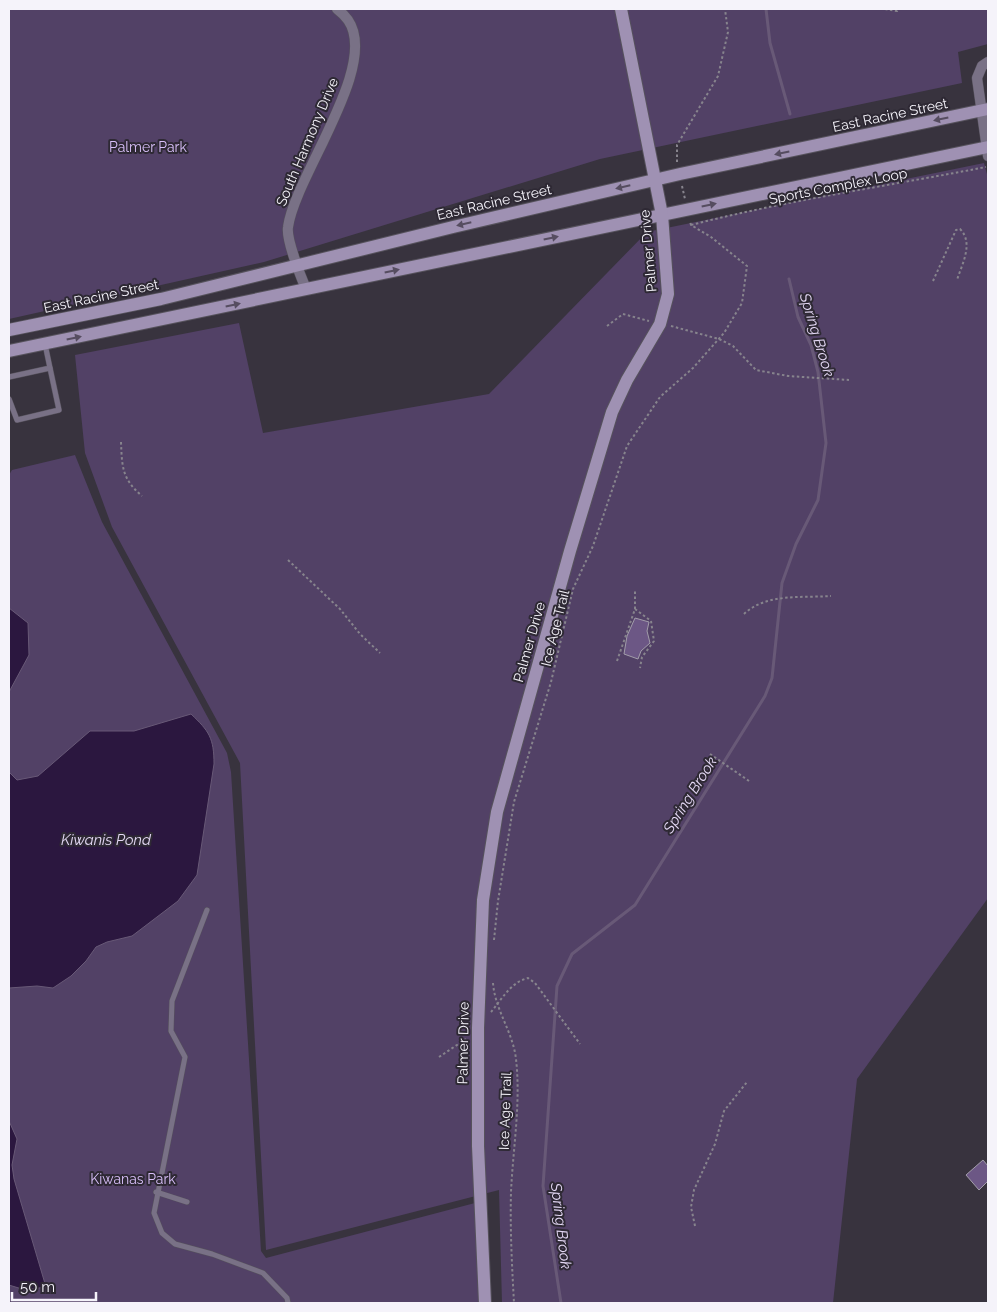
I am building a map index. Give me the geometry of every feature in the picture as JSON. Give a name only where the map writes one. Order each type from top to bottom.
[{"type":"main road","name":"Palmer Drive","points":[[485,1303],[478,1146],[478,1028],[483,900],[497,812],[567,562],[612,412],[627,380],[660,324],[668,294],[662,215],[621,9]]},
{"type":"main road","name":"East Racine Street","points":[[9,330],[161,299],[453,227],[680,174],[984,110]]},
{"type":"main road","points":[[9,351],[662,215],[987,150]]},
{"type":"street","name":"South Harmony Drive","points":[[306,289],[287,230],[291,212],[300,189],[340,105],[353,70],[354,42],[349,20],[337,9]]},
{"type":"street","points":[[987,150],[984,110],[977,78],[982,66],[988,62]]},
{"type":"lane","points":[[9,399],[17,420],[59,410],[45,344]]},
{"type":"lane","points":[[9,377],[50,368]]},
{"type":"lane","points":[[207,910],[172,1001],[171,1031],[185,1057],[172,1129],[156,1192],[154,1213],[156,1223],[162,1233],[175,1244],[212,1254],[263,1272],[287,1298],[288,1303]]},
{"type":"lane","points":[[156,1192],[187,1202]]},
{"type":"path","points":[[691,225],[676,155],[677,145],[718,76],[728,32],[725,9]]},
{"type":"path","points":[[885,9],[897,11],[898,9]]},
{"type":"path","name":"Sports Complex Loop","points":[[691,225],[842,193],[920,181],[988,167]]},
{"type":"path","name":"Ice Age Trail","points":[[494,949],[498,901],[514,802],[556,666],[574,589],[593,546],[627,446],[660,397],[693,368],[719,338],[742,303],[746,266],[711,237],[691,225]]},
{"type":"path","points":[[933,281],[950,240],[956,230],[960,229],[965,234],[968,245],[957,280]]},
{"type":"path","points":[[607,326],[623,314],[719,338],[733,346],[756,370],[788,376],[849,380]]},
{"type":"path","points":[[121,442],[122,469],[132,487],[142,496]]},
{"type":"path","points":[[288,560],[340,609],[360,634],[380,653]]},
{"type":"path","points":[[617,661],[635,609],[636,591]]},
{"type":"path","points":[[744,614],[753,605],[767,600],[831,596]]},
{"type":"path","points":[[635,609],[651,621],[654,641],[642,657],[640,668]]},
{"type":"path","points":[[710,754],[749,782]]},
{"type":"path","name":"Ice Age Trail","points":[[492,978],[497,1005],[516,1057],[517,1084],[511,1212],[514,1303]]},
{"type":"path","points":[[490,1013],[512,986],[519,980],[528,978],[535,983],[580,1044]]},
{"type":"path","points":[[439,1057],[478,1028]]},
{"type":"path","points":[[695,1226],[691,1208],[694,1190],[715,1144],[724,1111],[747,1082]]},
{"type":"green space","name":"Palmer Park","points":[[9,9],[988,9],[988,44],[958,52],[962,83],[600,159],[264,262],[9,319]]},
{"type":"green space","points":[[984,163],[988,178],[988,898],[857,1079],[833,1303],[502,1303],[499,1190],[266,1250],[240,763],[112,527],[85,453],[75,355],[239,323],[263,433],[489,394],[647,232]]},
{"type":"green space","name":"Kiwanas Park","points":[[75,455],[102,522],[227,753],[231,772],[261,1251],[266,1258],[475,1203],[479,1303],[9,1303],[9,475],[12,470]]},
{"type":"water","points":[[9,608],[28,623],[29,655],[9,692]]},
{"type":"water","name":"Kiwanis Pond","points":[[191,714],[206,730],[214,755],[197,875],[178,901],[132,936],[107,942],[96,947],[86,961],[71,976],[53,988],[37,986],[9,988],[9,772],[17,780],[38,776],[90,731],[134,731]]},
{"type":"water","points":[[9,1121],[17,1139],[12,1165],[14,1179],[46,1287],[25,1290],[9,1285]]},
{"type":"building","points":[[635,618],[649,622],[647,631],[650,643],[641,651],[638,659],[624,654],[627,636]]},
{"type":"building","points":[[983,1160],[988,1166],[988,1181],[979,1190],[966,1175]]},
{"type":"waterway","name":"Spring Brook","points":[[766,9],[770,43],[790,114]]},
{"type":"waterway","name":"Spring Brook","points":[[561,1303],[543,1186],[557,986],[572,954],[635,905],[765,696],[772,678],[782,583],[796,544],[818,500],[826,443],[818,372],[811,345],[798,317],[789,279]]}]
